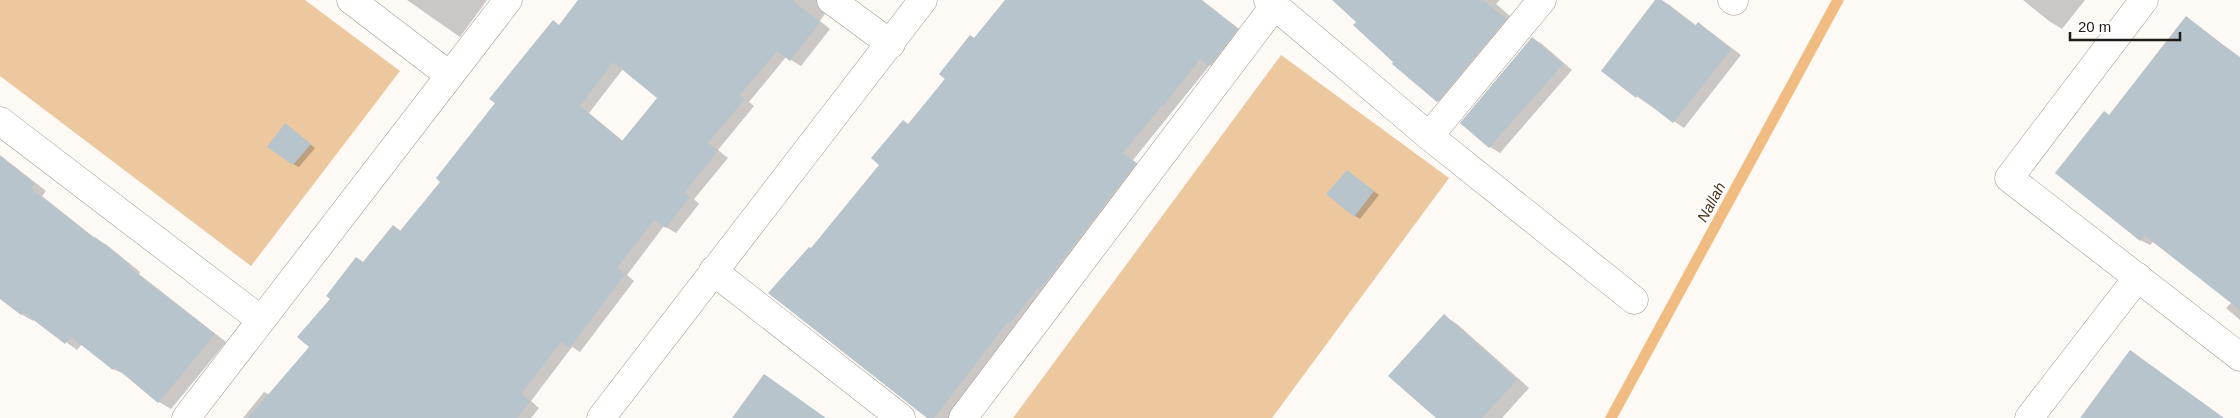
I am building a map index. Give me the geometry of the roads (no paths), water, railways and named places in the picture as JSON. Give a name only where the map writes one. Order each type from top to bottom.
[{"type":"street","points":[[351,0],[449,75]]},
{"type":"street","points":[[186,418],[508,0]]},
{"type":"street","points":[[831,0],[891,44]]},
{"type":"street","points":[[600,418],[891,44],[923,0]]},
{"type":"street","points":[[1429,136],[1542,0]]},
{"type":"street","points":[[2144,0],[2009,178],[2138,276],[2240,357]]},
{"type":"street","points":[[963,418],[1272,2],[1429,136],[1634,300]]},
{"type":"street","points":[[0,121],[261,320]]},
{"type":"street","points":[[713,271],[901,418]]},
{"type":"street","points":[[2029,418],[2138,276]]},
{"type":"waterway","name":"Nallah","points":[[1611,418],[1838,0]]}]
